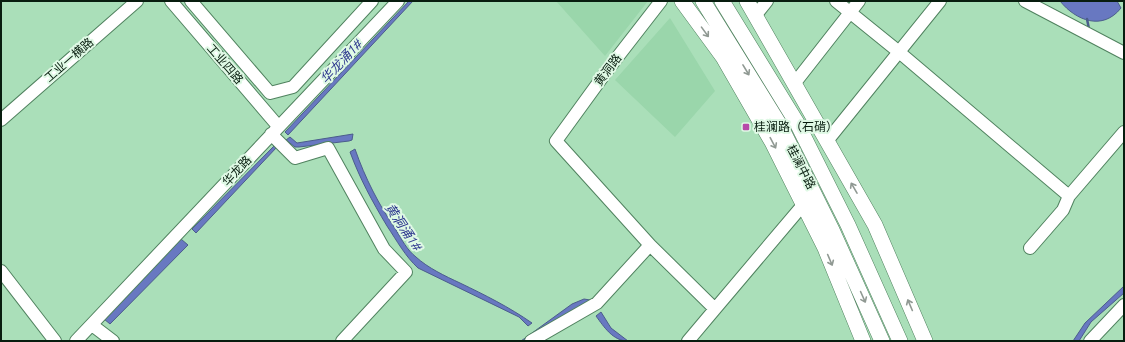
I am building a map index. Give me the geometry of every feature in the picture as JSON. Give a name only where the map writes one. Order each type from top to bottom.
[{"type":"main road","points":[[682,1],[723,57],[772,142],[825,248],[863,341]]},
{"type":"main road","name":"桂澜中路","points":[[703,1],[781,127],[832,230],[882,341]]},
{"type":"main road","name":"桂澜中路","points":[[722,1],[792,114],[848,225],[900,341]]},
{"type":"main road","points":[[747,1],[875,226],[925,341]]},
{"type":"main road","points":[[792,114],[827,141]]},
{"type":"street","name":"工业一横路","points":[[1,120],[137,1]]},
{"type":"street","name":"工业四路","points":[[171,1],[275,130],[295,158],[328,148],[384,248],[406,272],[342,341]]},
{"type":"street","points":[[191,1],[270,93],[293,87],[372,1]]},
{"type":"street","name":"华龙路","points":[[76,341],[398,1]]},
{"type":"street","name":"黄洞路","points":[[650,245],[556,141],[660,1]]},
{"type":"street","points":[[756,16],[767,1]]},
{"type":"street","points":[[836,1],[899,52],[1069,196]]},
{"type":"street","points":[[794,84],[859,1]]},
{"type":"street","points":[[827,141],[940,1]]},
{"type":"street","points":[[1025,1],[1124,53]]},
{"type":"street","points":[[315,62],[328,75]]},
{"type":"street","points":[[1030,248],[1063,210],[1069,196],[1124,132]]},
{"type":"street","points":[[688,341],[814,192]]},
{"type":"street","points":[[531,341],[597,303],[650,245],[715,309]]},
{"type":"street","points":[[1,271],[55,341]]},
{"type":"street","points":[[1090,341],[1124,305]]},
{"type":"street","points":[[92,325],[113,341]]},
{"type":"shaded area","points":[[556,1],[648,1],[605,56]]},
{"type":"shaded area","points":[[670,18],[715,91],[675,137],[615,80]]},
{"type":"water","points":[[409,1],[413,1],[288,135],[285,132]]},
{"type":"water","points":[[1060,1],[1117,1],[1121,8],[1114,15],[1106,19],[1090,21],[1074,14]]},
{"type":"water","points":[[353,134],[352,140],[349,141],[299,147],[295,147],[286,140],[290,137],[297,143]]},
{"type":"water","points":[[274,146],[277,147],[196,233],[192,229]]},
{"type":"water","points":[[355,149],[378,201],[405,245],[413,254],[437,272],[497,302],[532,323],[528,326],[519,317],[418,268],[401,248],[371,199],[350,152]]},
{"type":"water","points":[[181,239],[188,245],[110,324],[104,319],[176,242]]},
{"type":"water","points":[[1124,286],[1124,293],[1091,322],[1079,341],[1073,341],[1085,323]]},
{"type":"water","points":[[584,299],[590,300],[529,341],[521,341],[572,304]]},
{"type":"water","points":[[601,312],[611,328],[628,341],[618,339],[609,333],[596,316]]},
{"type":"waterway","points":[[1087,19],[1089,29]]},
{"type":"place","name":"桂澜路（石𬒔）","points":[[746,127]]},
{"type":"water label","name":"华龙涌1#","points":[[341,61]]},
{"type":"water label","name":"黄洞涌1#","points":[[404,227]]}]
